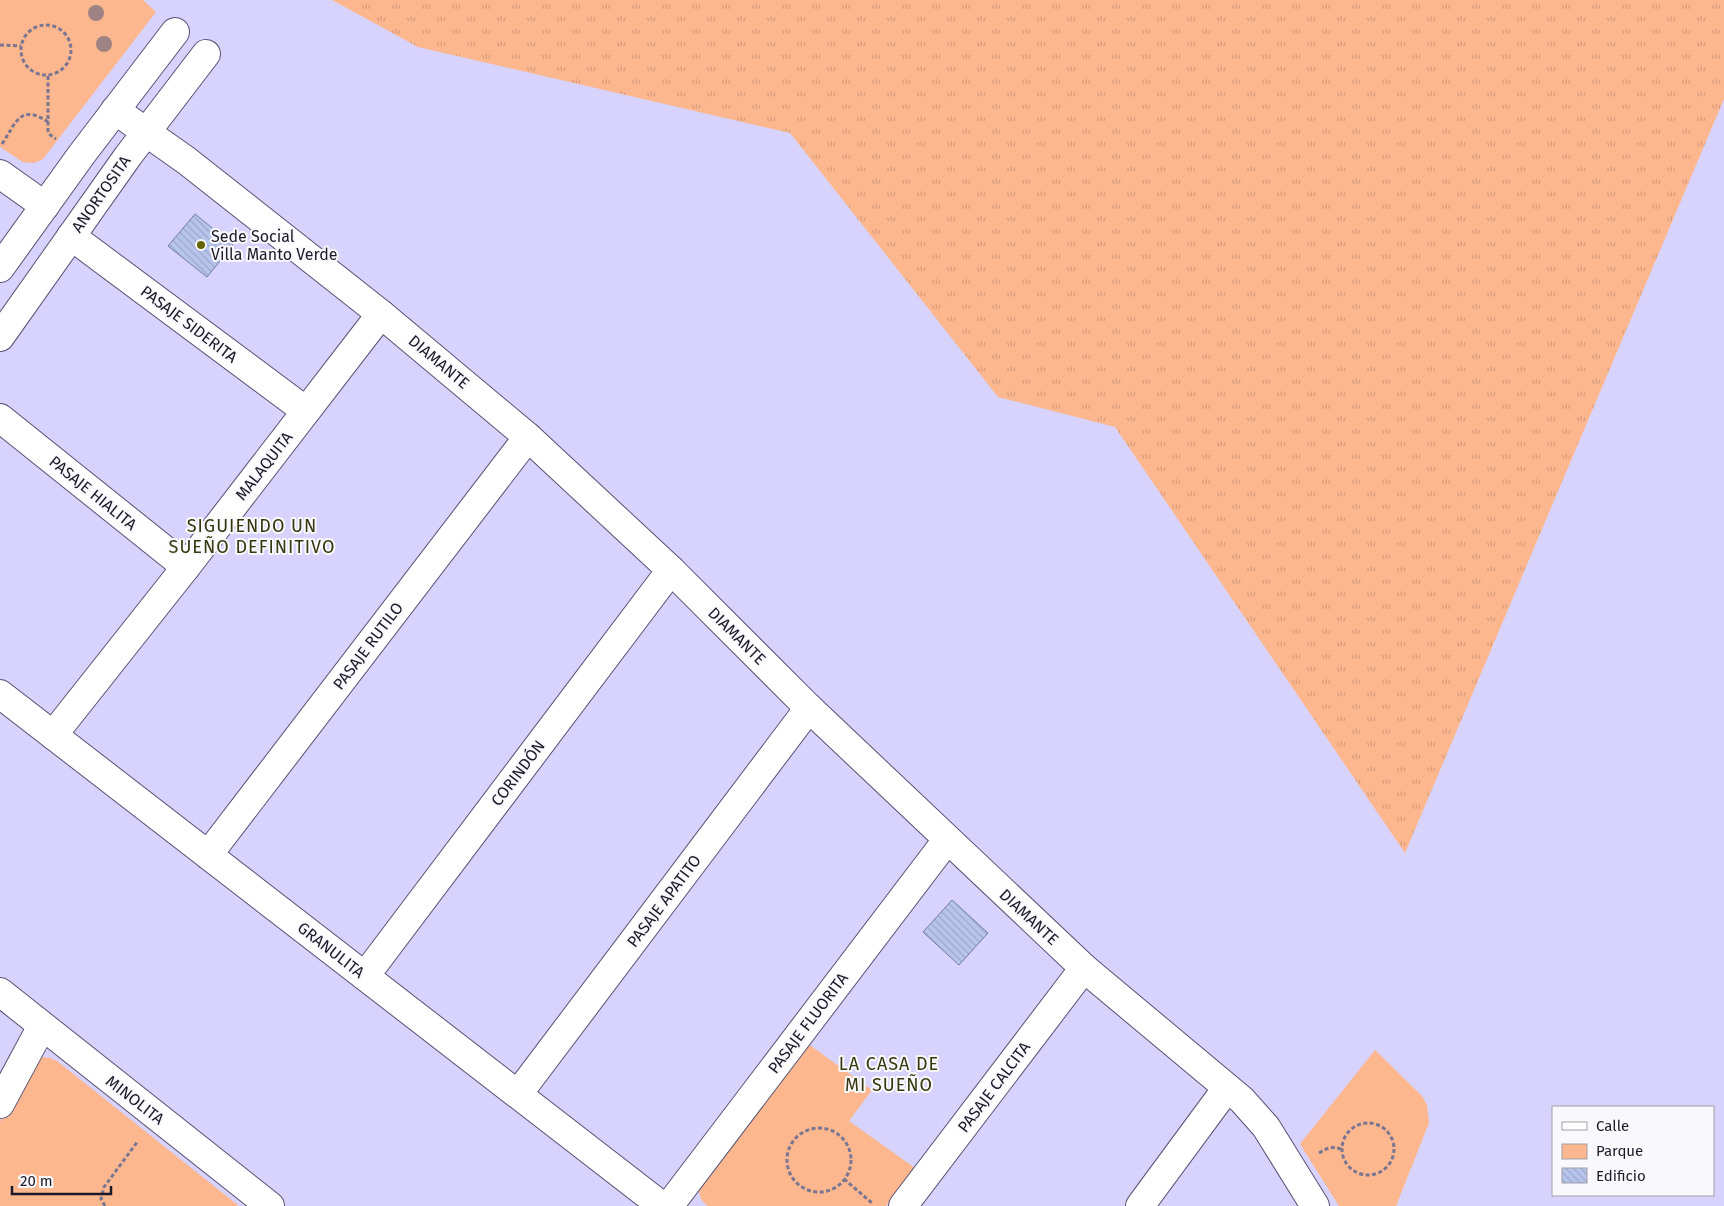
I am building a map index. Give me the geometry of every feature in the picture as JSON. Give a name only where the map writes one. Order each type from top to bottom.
[{"type":"street","points":[[0,268],[115,110],[175,32]]},
{"type":"street","name":"ANORTOSITA","points":[[0,337],[146,131],[206,54]]},
{"type":"street","name":"DIAMANTE","points":[[115,110],[186,161],[381,314],[528,437],[671,570],[809,708],[1084,968],[1242,1100],[1266,1127],[1315,1206]]},
{"type":"street","points":[[0,174],[45,206]]},
{"type":"street","name":"PASAJE SIDERITA","points":[[72,236],[306,411]]},
{"type":"street","name":"MALAQUITA","points":[[53,735],[186,567],[381,314]]},
{"type":"street","name":"PASAJE HIALITA","points":[[0,418],[186,567]]},
{"type":"street","name":"PASAJE RUTILO","points":[[208,855],[528,437]]},
{"type":"street","name":"CORINDÓN","points":[[365,976],[671,570]]},
{"type":"street","name":"GRANULITA","points":[[0,694],[662,1206]]},
{"type":"street","name":"PASAJE APATITO","points":[[518,1094],[809,708]]},
{"type":"street","name":"PASAJE FLUORITA","points":[[669,1206],[947,840]]},
{"type":"street","name":"PASAJE CALCITA","points":[[903,1206],[1084,968]]},
{"type":"street","name":"MINOLITA","points":[[0,992],[270,1206]]},
{"type":"street","points":[[0,1104],[42,1026]]},
{"type":"street","points":[[1140,1206],[1227,1088]]},
{"type":"path","points":[[41,25],[48,25],[63,30],[71,43],[71,58],[68,65],[62,70],[48,76],[40,75],[27,68],[23,61],[21,46],[28,32],[41,25]]},
{"type":"path","points":[[0,45],[21,46]]},
{"type":"path","points":[[48,76],[49,134],[62,142]]},
{"type":"path","points":[[0,147],[18,118],[36,114],[48,122]]},
{"type":"path","points":[[105,1206],[101,1199],[104,1187],[156,1117]]},
{"type":"path","points":[[1374,1124],[1381,1127],[1391,1138],[1393,1153],[1391,1161],[1381,1172],[1365,1175],[1351,1170],[1346,1164],[1343,1156],[1343,1141],[1346,1134],[1358,1125],[1374,1124]]},
{"type":"path","points":[[821,1127],[836,1132],[842,1137],[850,1150],[851,1166],[844,1180],[832,1189],[824,1192],[802,1187],[791,1176],[788,1169],[787,1154],[799,1134],[821,1127]]},
{"type":"path","points":[[844,1180],[875,1206]]},
{"type":"green space","points":[[0,0],[143,0],[156,12],[43,159],[34,163],[23,162],[0,147]]},
{"type":"green space","points":[[332,0],[1724,0],[1724,99],[1405,853],[1115,427],[998,397],[790,133],[418,47]]},
{"type":"green space","points":[[804,1041],[872,1090],[849,1121],[915,1168],[886,1206],[708,1206],[700,1197],[700,1185]]},
{"type":"green space","points":[[1375,1050],[1422,1096],[1427,1105],[1429,1123],[1396,1206],[1339,1206],[1300,1144]]},
{"type":"green space","points":[[43,1057],[57,1061],[239,1206],[0,1206],[0,1122],[29,1067],[33,1062]]},
{"type":"building","name":"Sede Social Villa Manto Verde","points":[[195,214],[233,245],[207,277],[168,246]]},
{"type":"building","points":[[952,900],[988,933],[959,965],[923,932]]},
{"type":"place","name":"Sede Social Villa Manto Verde","points":[[201,245]]},
{"type":"district","name":"SIGUIENDO UN SUEÑO DEFINITIVO","points":[[252,536]]},
{"type":"district","name":"LA CASA DE MI SUEÑO","points":[[889,1074]]}]
